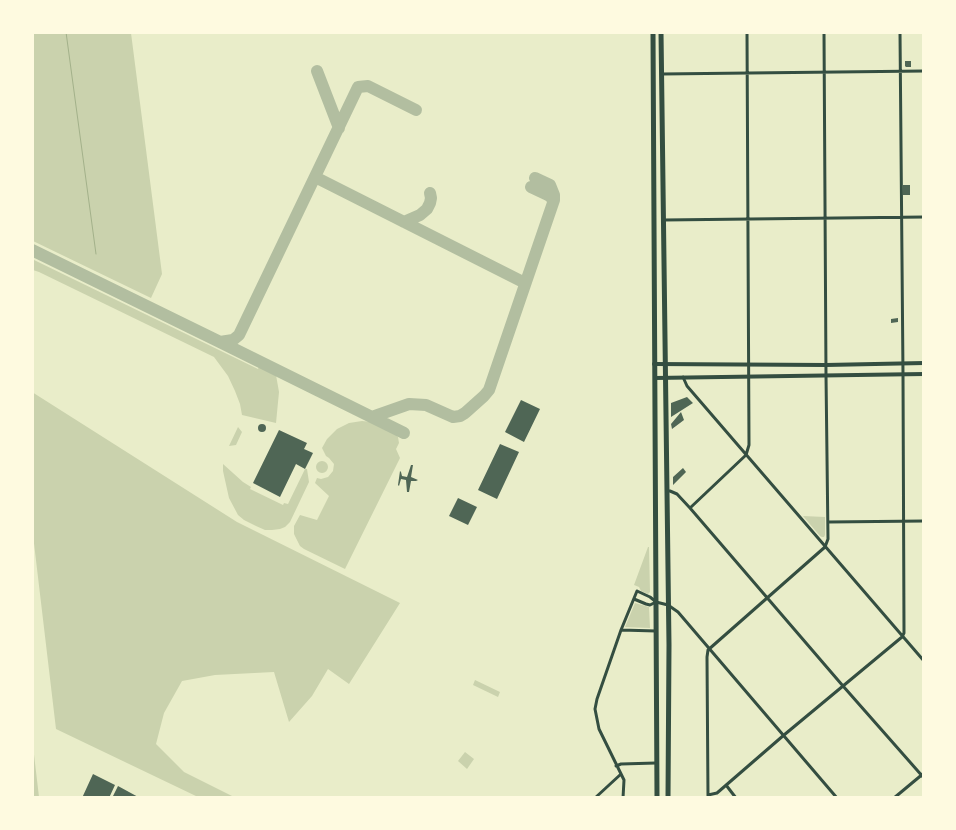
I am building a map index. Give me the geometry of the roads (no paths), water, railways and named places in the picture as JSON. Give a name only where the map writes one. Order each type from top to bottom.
[{"type":"highway","points":[[653,32],[657,798]]},
{"type":"highway","points":[[661,32],[666,377],[668,798]]},
{"type":"main road","points":[[654,364],[826,365],[924,363]]},
{"type":"main road","points":[[654,378],[924,374]]},
{"type":"street","points":[[690,508],[746,455],[750,439],[747,32]]},
{"type":"street","points":[[824,32],[828,539],[825,547],[709,648],[707,657],[708,796],[726,785],[902,637],[905,629],[900,32]]},
{"type":"street","points":[[662,74],[924,71]]},
{"type":"street","points":[[664,220],[924,217]]},
{"type":"street","points":[[683,377],[687,386],[924,661]]},
{"type":"street","points":[[667,490],[677,494],[690,508],[843,686],[923,775],[894,798]]},
{"type":"street","points":[[829,522],[924,521]]},
{"type":"street","points":[[623,798],[624,780],[599,729],[595,709],[621,630],[637,591],[650,596],[656,602],[668,605],[678,612],[837,798]]},
{"type":"street","points":[[634,599],[646,604],[656,602]]},
{"type":"street","points":[[621,630],[656,631]]},
{"type":"street","points":[[616,766],[621,764],[657,763]]},
{"type":"street","points":[[595,798],[622,774]]},
{"type":"street","points":[[726,785],[736,798]]},
{"type":"waterway","points":[[66,32],[96,254]]}]
